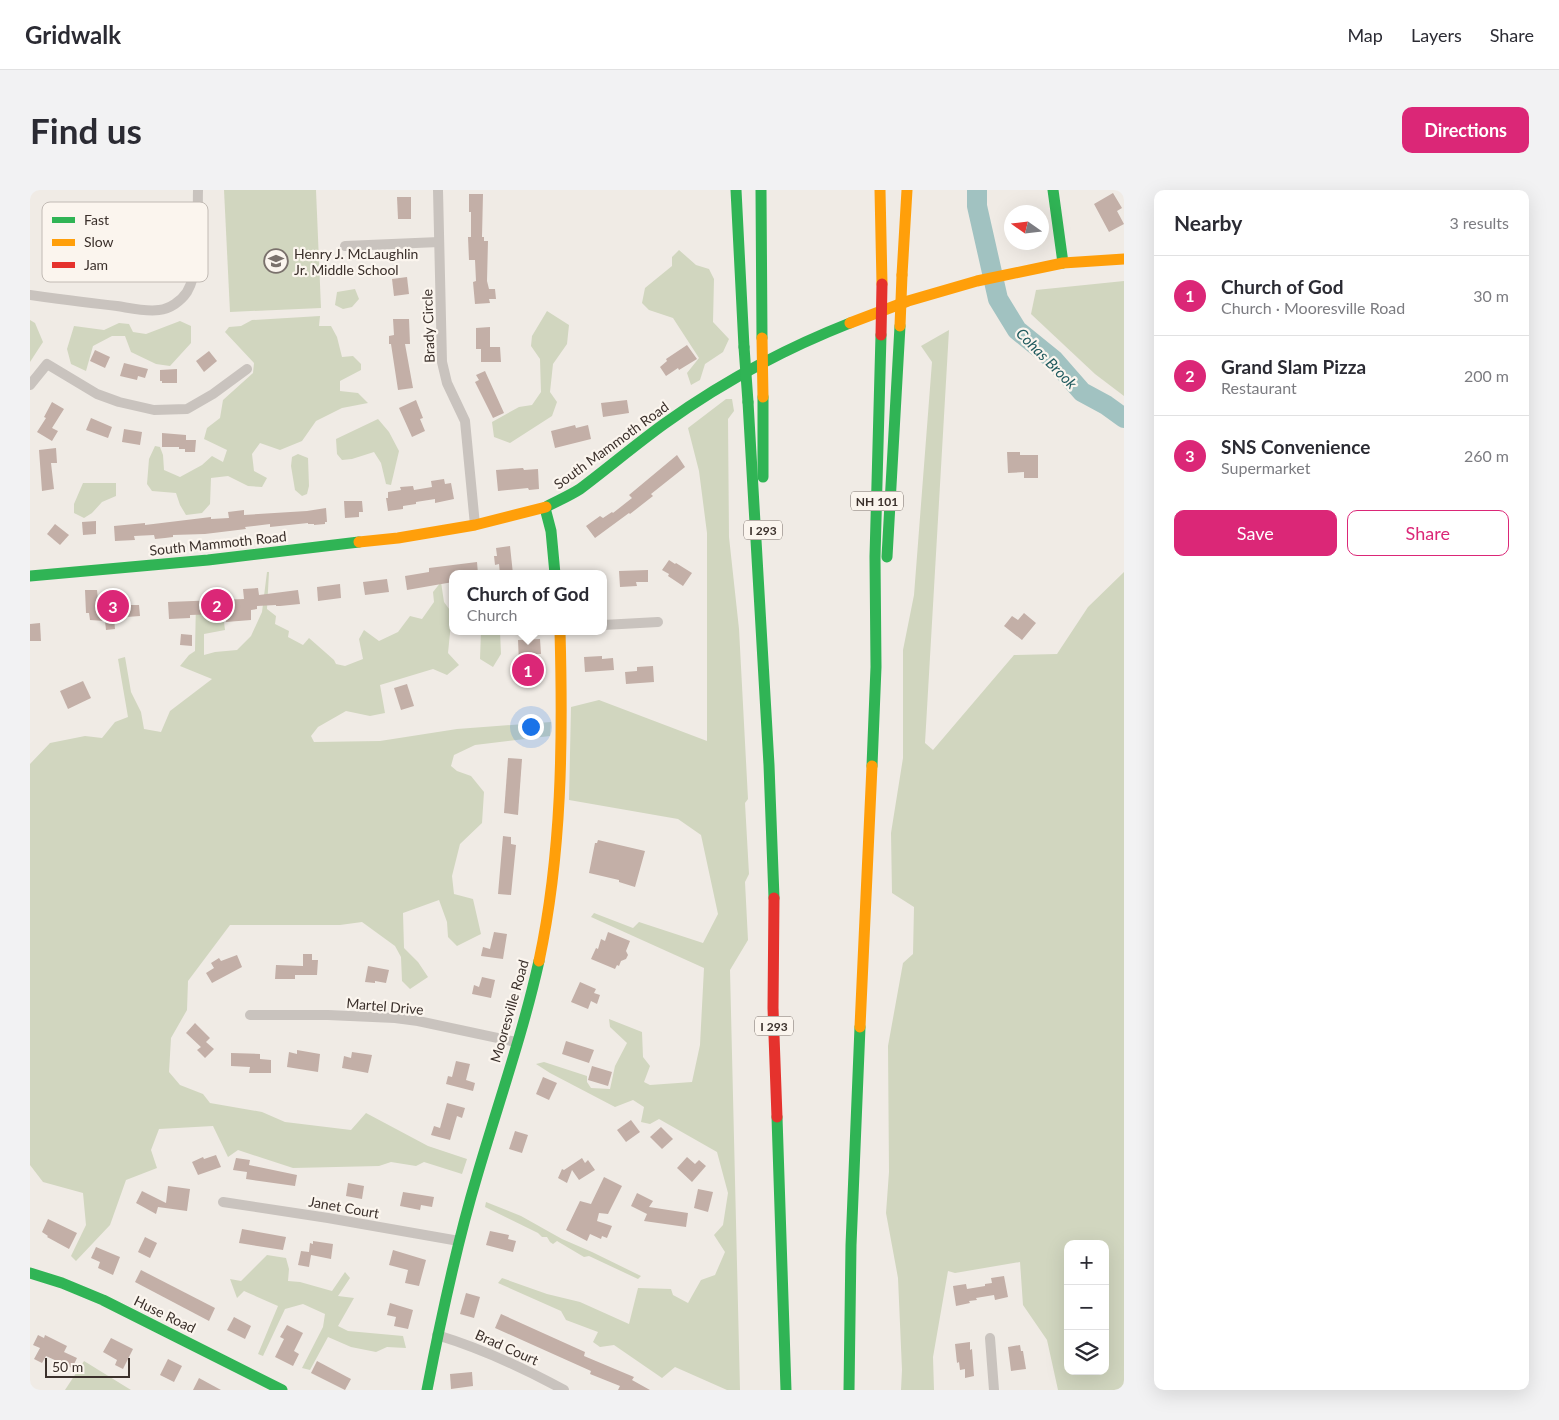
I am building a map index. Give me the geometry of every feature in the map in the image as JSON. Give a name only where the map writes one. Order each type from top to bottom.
[{"type":"main road","points":[[736,190],[764,663]]},
{"type":"main road","name":"I 293","points":[[761,190],[764,663],[774,901],[773,1008],[786,1390]]},
{"type":"main road","name":"NH 101","points":[[876,667],[875,557],[882,284],[880,190]]},
{"type":"main road","points":[[849,1390],[851,1244],[876,667],[888,545],[907,190]]},
{"type":"main road","points":[[1053,190],[1062,263]]},
{"type":"main road","name":"South Mammoth Road","points":[[30,576],[208,560],[398,538],[475,525],[545,508],[578,490],[642,440],[729,382],[775,356],[822,334],[883,310],[955,286],[1062,263],[1124,259]]},
{"type":"main road","points":[[545,508],[551,531],[555,570]]},
{"type":"main road","name":"Mooresville Road","points":[[427,1390],[437,1336],[459,1241],[484,1149],[535,978],[550,903],[554,872],[561,756],[560,635]]},
{"type":"main road","name":"Huse Road","points":[[30,1273],[62,1283],[103,1300],[282,1390]]},
{"type":"street","name":"Brady Circle","points":[[438,190],[442,362],[447,383],[465,421],[475,525]]},
{"type":"street","points":[[345,246],[439,242]]},
{"type":"street","points":[[30,295],[158,310],[170,307],[179,301],[187,292],[190,282]]},
{"type":"street","points":[[30,385],[46,364],[97,394],[118,402],[154,410],[187,409],[213,394],[247,369]]},
{"type":"street","points":[[607,625],[658,622]]},
{"type":"street","name":"Martel Drive","points":[[250,1015],[328,1015],[395,1018],[418,1021],[516,1042]]},
{"type":"street","name":"Janet Court","points":[[223,1202],[459,1241]]},
{"type":"street","name":"Brad Court","points":[[437,1336],[496,1355],[564,1390]]},
{"type":"street","points":[[990,1338],[994,1390]]},
{"type":"green space","points":[[224,190],[316,190],[321,308],[230,312]]},
{"type":"green space","points":[[679,250],[696,265],[709,269],[714,279],[713,322],[729,339],[723,352],[705,364],[700,380],[691,385],[687,373],[699,358],[673,318],[649,310],[642,303],[645,288],[672,266],[672,257]]},
{"type":"green space","points":[[1124,281],[1124,396],[1095,374],[1031,314],[1036,290]]},
{"type":"green space","points":[[355,289],[359,299],[352,307],[343,309],[335,305],[337,292]]},
{"type":"green space","points":[[547,311],[569,325],[567,344],[553,364],[550,392],[557,402],[552,416],[510,443],[494,437],[492,422],[519,407],[532,405],[541,392],[540,359],[531,346],[532,336]]},
{"type":"green space","points":[[320,316],[319,326],[331,326],[337,337],[342,357],[353,356],[361,364],[361,370],[340,381],[340,391],[358,393],[368,403],[342,408],[316,421],[302,441],[280,450],[260,443],[252,454],[254,471],[267,478],[262,487],[248,486],[228,476],[211,478],[210,504],[202,513],[186,515],[176,493],[152,491],[147,484],[149,459],[155,446],[160,447],[163,455],[164,470],[180,477],[202,465],[212,456],[223,462],[227,450],[204,439],[207,428],[220,418],[223,400],[253,373],[254,363],[225,332],[229,327],[241,326],[252,320]]},
{"type":"green space","points":[[30,320],[35,323],[43,342],[30,362]]},
{"type":"green space","points":[[180,321],[191,326],[191,343],[170,366],[156,364],[131,352],[125,336],[112,336],[93,346],[86,371],[71,364],[67,349],[74,326],[104,330],[119,323],[129,324],[133,332],[146,334]]},
{"type":"green space","points":[[949,330],[925,743],[933,750],[1014,655],[1057,654],[1088,607],[1124,572],[1124,1390],[1058,1390],[1047,1340],[1023,1305],[1020,1262],[955,1273],[948,1271],[933,1357],[934,1390],[901,1390],[902,1370],[898,1278],[886,1213],[889,1172],[888,1046],[903,963],[913,954],[914,907],[892,893],[891,833],[903,758],[903,650],[914,595],[932,362],[921,346]]},
{"type":"green space","points":[[726,399],[732,399],[734,411],[728,419],[729,537],[739,629],[748,799],[745,803],[749,874],[745,882],[748,940],[730,970],[740,1390],[727,1390],[675,1367],[662,1378],[614,1345],[600,1347],[593,1342],[598,1332],[566,1320],[561,1311],[498,1283],[502,1278],[547,1294],[580,1302],[629,1324],[638,1288],[671,1289],[673,1295],[688,1303],[701,1280],[715,1275],[725,1252],[714,1235],[723,1225],[728,1193],[717,1152],[659,1119],[650,1124],[641,1122],[644,1107],[633,1100],[615,1107],[536,1064],[544,1062],[587,1076],[587,1082],[591,1088],[610,1089],[615,1066],[627,1043],[610,1027],[609,1019],[642,1032],[643,1057],[650,1066],[644,1082],[650,1085],[692,1082],[700,1045],[704,968],[591,917],[594,913],[633,928],[639,922],[703,943],[718,914],[701,835],[678,819],[569,800],[571,707],[599,700],[707,741],[707,533],[699,471],[688,428]]},
{"type":"green space","points":[[378,419],[389,432],[399,451],[391,485],[386,484],[381,463],[374,452],[342,460],[337,454],[336,439]]},
{"type":"green space","points":[[298,454],[308,458],[309,486],[307,494],[302,496],[295,490],[291,466],[292,457]]},
{"type":"green space","points":[[83,483],[116,483],[116,496],[102,502],[92,513],[84,518],[74,513],[74,504]]},
{"type":"green space","points":[[267,572],[269,572],[267,609],[276,616],[275,624],[289,631],[288,637],[303,645],[309,638],[336,664],[345,666],[363,659],[359,639],[364,630],[379,641],[398,632],[410,616],[422,619],[434,602],[433,592],[441,582],[444,602],[449,609],[448,653],[459,665],[447,675],[433,669],[380,685],[385,713],[370,716],[346,711],[318,727],[311,736],[314,742],[380,741],[457,729],[551,722],[550,736],[475,745],[454,755],[451,766],[457,771],[471,776],[484,792],[482,823],[460,844],[452,876],[454,894],[473,899],[481,934],[457,946],[448,937],[447,922],[439,900],[403,913],[404,948],[418,962],[428,977],[410,989],[402,981],[401,957],[395,946],[362,922],[340,925],[230,925],[188,981],[187,1010],[171,1038],[169,1072],[180,1085],[203,1094],[210,1103],[262,1112],[285,1122],[351,1130],[366,1113],[428,1146],[467,1159],[462,1174],[424,1162],[416,1166],[391,1162],[379,1166],[293,1168],[238,1150],[228,1157],[213,1126],[159,1129],[151,1150],[157,1168],[126,1180],[110,1225],[76,1261],[71,1256],[86,1225],[83,1193],[43,1182],[30,1165],[30,764],[50,743],[85,736],[102,738],[115,722],[128,717],[118,659],[125,657],[131,692],[141,712],[144,729],[161,732],[170,711],[212,679],[180,666],[195,651],[196,601],[200,605],[204,618],[217,618],[218,622],[224,622],[225,630],[204,634],[204,655],[237,650],[251,636],[262,612]]},
{"type":"green space","points":[[481,635],[500,635],[501,654],[493,667],[480,659]]},
{"type":"green space","points":[[486,1202],[521,1216],[562,1239],[641,1276],[638,1279],[589,1256],[584,1257],[557,1241],[553,1244],[547,1237],[542,1237],[538,1233],[485,1207]]},
{"type":"green space","points":[[267,1255],[286,1258],[289,1269],[288,1281],[300,1282],[332,1291],[345,1272],[350,1278],[338,1296],[354,1298],[338,1326],[348,1331],[403,1336],[406,1348],[387,1347],[376,1352],[351,1347],[328,1337],[310,1370],[302,1368],[323,1327],[325,1314],[303,1304],[285,1309],[263,1356],[258,1354],[278,1306],[244,1291],[237,1298],[230,1279],[241,1281]]},
{"type":"green space","points":[[84,1361],[131,1390],[65,1390]]},
{"type":"building","points":[[1113,193],[1122,208],[1117,211],[1124,224],[1109,232],[1094,204]]},
{"type":"building","points":[[469,194],[483,194],[482,237],[484,237],[484,241],[488,241],[487,281],[489,289],[495,289],[496,299],[489,299],[490,303],[475,304],[473,282],[476,281],[475,260],[469,260],[468,237],[471,237],[471,212],[469,212]]},
{"type":"building","points":[[397,197],[411,197],[411,219],[398,219]]},
{"type":"building","points":[[407,277],[409,294],[394,296],[392,279]]},
{"type":"building","points":[[393,319],[409,319],[410,344],[405,344],[413,388],[398,390],[391,344],[389,344],[389,336],[394,335]]},
{"type":"building","points":[[490,327],[490,347],[500,347],[501,362],[481,362],[481,349],[476,349],[476,328]]},
{"type":"building","points":[[687,345],[697,359],[666,376],[660,367],[667,361],[666,359]]},
{"type":"building","points":[[95,350],[110,357],[105,368],[90,361]]},
{"type":"building","points":[[209,351],[217,361],[204,372],[196,361]]},
{"type":"building","points":[[124,363],[148,369],[145,378],[138,376],[137,380],[120,376]]},
{"type":"building","points":[[177,369],[177,383],[162,383],[160,381],[160,370]]},
{"type":"building","points":[[485,371],[504,413],[493,418],[475,382],[479,380],[476,375]]},
{"type":"building","points":[[416,400],[423,418],[420,419],[425,431],[412,437],[399,408]]},
{"type":"building","points":[[627,400],[629,413],[603,417],[601,403]]},
{"type":"building","points":[[52,402],[64,409],[52,428],[58,431],[52,441],[37,432],[46,418],[44,417]]},
{"type":"building","points":[[91,418],[112,427],[108,438],[86,430]]},
{"type":"building","points":[[575,425],[576,428],[588,425],[591,439],[555,448],[551,431]]},
{"type":"building","points":[[124,429],[142,432],[140,445],[122,442]]},
{"type":"building","points":[[162,433],[186,435],[186,440],[196,440],[195,452],[185,452],[185,449],[179,449],[179,447],[162,447]]},
{"type":"building","points":[[56,448],[57,463],[51,463],[54,489],[42,491],[39,450]]},
{"type":"building","points":[[1007,452],[1020,452],[1020,455],[1038,455],[1038,478],[1024,478],[1024,472],[1008,473]]},
{"type":"building","points":[[677,455],[685,467],[651,494],[653,496],[595,538],[586,526],[600,516],[603,518],[613,513],[632,498],[629,495]]},
{"type":"building","points":[[523,468],[524,470],[538,469],[539,489],[529,490],[528,488],[498,491],[496,470]]},
{"type":"building","points":[[444,479],[445,484],[451,483],[454,499],[435,503],[435,499],[416,502],[416,504],[403,506],[403,509],[388,511],[386,498],[388,498],[388,492],[401,490],[400,487],[413,486],[414,490],[432,487],[431,481]]},
{"type":"building","points":[[344,501],[362,501],[363,512],[359,512],[359,517],[345,518]]},
{"type":"building","points":[[326,508],[327,522],[325,524],[314,525],[308,523],[270,527],[270,524],[245,527],[246,529],[205,534],[173,535],[173,537],[155,539],[154,535],[134,536],[135,540],[115,541],[114,526],[145,523],[145,525],[211,517],[211,519],[229,518],[228,512],[244,510],[244,515]]},
{"type":"building","points":[[96,521],[96,534],[83,535],[82,522]]},
{"type":"building","points":[[55,524],[69,535],[60,545],[47,534]]},
{"type":"building","points":[[510,546],[513,570],[500,570],[499,564],[495,565],[494,556],[497,556],[496,548]]},
{"type":"building","points":[[669,560],[692,573],[683,586],[662,570]]},
{"type":"building","points":[[477,562],[478,570],[449,570],[449,583],[407,590],[405,576],[429,572],[429,568]]},
{"type":"building","points":[[648,570],[648,582],[636,582],[637,586],[620,587],[619,571]]},
{"type":"building","points":[[387,579],[389,592],[365,595],[363,582]]},
{"type":"building","points":[[340,584],[341,598],[318,601],[317,587]]},
{"type":"building","points":[[258,588],[259,595],[298,590],[300,604],[257,606],[257,609],[251,610],[251,620],[226,622],[226,618],[219,619],[219,614],[190,615],[190,618],[169,619],[168,602],[244,599],[243,589]]},
{"type":"building","points":[[85,590],[97,590],[98,599],[120,597],[121,605],[139,605],[140,616],[114,618],[115,629],[106,630],[105,621],[90,620],[89,613],[86,613]]},
{"type":"building","points":[[1024,613],[1036,623],[1022,640],[1004,626],[1012,616],[1018,620]]},
{"type":"building","points":[[40,623],[41,641],[30,641],[30,624]]},
{"type":"building","points":[[181,634],[192,635],[192,646],[180,645]]},
{"type":"building","points":[[540,639],[541,654],[536,654],[538,685],[520,686],[518,640]]},
{"type":"building","points":[[602,656],[602,659],[613,658],[614,670],[585,672],[584,657]]},
{"type":"building","points":[[653,666],[654,682],[626,684],[625,672],[637,671],[637,667]]},
{"type":"building","points":[[83,681],[91,698],[68,709],[60,691]]},
{"type":"building","points":[[407,684],[414,706],[401,710],[394,688]]},
{"type":"building","points":[[508,758],[522,759],[518,815],[504,813]]},
{"type":"building","points":[[503,836],[511,837],[511,844],[516,845],[511,895],[498,894]]},
{"type":"building","points":[[598,840],[645,851],[635,887],[619,882],[619,880],[589,873],[595,843]]},
{"type":"building","points":[[494,932],[507,934],[503,959],[481,956],[483,947],[490,949]]},
{"type":"building","points":[[608,932],[630,941],[626,951],[628,955],[626,959],[621,961],[615,969],[591,959],[596,948],[598,949],[601,939],[605,941]]},
{"type":"building","points":[[303,954],[312,954],[312,960],[318,960],[317,975],[295,975],[295,979],[275,979],[276,965],[303,966]]},
{"type":"building","points":[[237,955],[242,967],[212,983],[206,973],[214,968],[211,963],[219,958],[221,961]]},
{"type":"building","points":[[368,966],[389,970],[386,983],[365,982]]},
{"type":"building","points":[[482,977],[495,980],[491,998],[472,994],[474,985],[479,987]]},
{"type":"building","points":[[580,982],[596,989],[594,993],[600,995],[597,1004],[591,1001],[588,1009],[571,1002]]},
{"type":"building","points":[[195,1023],[210,1038],[206,1042],[214,1049],[205,1058],[197,1050],[201,1047],[186,1033]]},
{"type":"building","points":[[566,1041],[594,1050],[589,1063],[562,1054]]},
{"type":"building","points":[[297,1050],[320,1054],[318,1072],[287,1067],[289,1052],[297,1054]]},
{"type":"building","points":[[352,1052],[372,1055],[368,1073],[342,1068],[344,1056],[351,1058]]},
{"type":"building","points":[[231,1053],[260,1054],[260,1059],[271,1060],[271,1073],[249,1073],[250,1067],[231,1066]]},
{"type":"building","points":[[456,1061],[470,1064],[466,1080],[475,1083],[473,1091],[446,1084],[448,1076],[452,1077]]},
{"type":"building","points":[[592,1066],[612,1072],[608,1086],[588,1080]]},
{"type":"building","points":[[543,1077],[557,1083],[549,1100],[536,1094]]},
{"type":"building","points":[[447,1103],[465,1108],[462,1118],[457,1116],[450,1140],[431,1135],[434,1126],[440,1128]]},
{"type":"building","points":[[631,1120],[640,1132],[626,1142],[617,1130]]},
{"type":"building","points":[[661,1127],[673,1139],[662,1149],[650,1137]]},
{"type":"building","points":[[515,1131],[528,1135],[522,1153],[509,1149]]},
{"type":"building","points":[[216,1155],[221,1167],[198,1175],[192,1162],[203,1157],[204,1159]]},
{"type":"building","points":[[687,1157],[695,1164],[699,1160],[706,1166],[692,1182],[677,1168]]},
{"type":"building","points":[[236,1158],[250,1160],[249,1165],[297,1175],[295,1186],[246,1179],[247,1172],[233,1170]]},
{"type":"building","points":[[582,1158],[585,1163],[588,1160],[595,1170],[579,1180],[572,1170],[567,1183],[558,1178],[562,1169],[564,1170]]},
{"type":"building","points":[[604,1177],[622,1186],[608,1214],[599,1213],[597,1221],[612,1226],[607,1238],[602,1236],[601,1239],[590,1234],[587,1241],[566,1230],[580,1201],[591,1204]]},
{"type":"building","points":[[348,1183],[364,1186],[362,1199],[346,1196]]},
{"type":"building","points":[[168,1186],[190,1189],[187,1211],[158,1207],[156,1214],[136,1203],[142,1191],[166,1203]]},
{"type":"building","points":[[698,1189],[713,1192],[708,1212],[694,1208]]},
{"type":"building","points":[[403,1192],[434,1197],[432,1207],[421,1205],[420,1210],[400,1206]]},
{"type":"building","points":[[637,1193],[653,1201],[649,1207],[688,1213],[686,1227],[644,1221],[647,1214],[631,1206]]},
{"type":"building","points":[[48,1219],[77,1233],[69,1249],[47,1237],[42,1232]]},
{"type":"building","points":[[242,1229],[286,1237],[283,1250],[239,1243]]},
{"type":"building","points":[[490,1231],[509,1235],[508,1239],[516,1241],[513,1252],[486,1245]]},
{"type":"building","points":[[145,1237],[157,1243],[150,1258],[138,1252]]},
{"type":"building","points":[[313,1241],[333,1244],[331,1259],[311,1255],[309,1267],[298,1265],[301,1251],[309,1252],[310,1243],[313,1244]]},
{"type":"building","points":[[96,1247],[120,1257],[113,1275],[98,1268],[100,1262],[91,1258]]},
{"type":"building","points":[[393,1250],[426,1260],[419,1286],[405,1283],[408,1270],[389,1265]]},
{"type":"building","points":[[141,1270],[215,1308],[209,1321],[135,1282]]},
{"type":"building","points":[[1004,1276],[1008,1297],[995,1300],[994,1295],[976,1298],[977,1300],[969,1301],[970,1303],[956,1306],[953,1286],[966,1284],[967,1289],[985,1286],[985,1284],[992,1283],[991,1278]]},
{"type":"building","points":[[466,1293],[480,1297],[474,1318],[460,1314]]},
{"type":"building","points":[[390,1303],[413,1310],[408,1329],[394,1326],[396,1317],[387,1315]]},
{"type":"building","points":[[501,1314],[585,1352],[584,1356],[634,1377],[632,1380],[650,1390],[618,1390],[620,1386],[590,1374],[591,1371],[495,1328]]},
{"type":"building","points":[[234,1317],[251,1326],[245,1339],[227,1330]]},
{"type":"building","points":[[287,1325],[303,1333],[294,1351],[299,1354],[293,1366],[275,1357],[284,1339],[280,1337]]},
{"type":"building","points":[[38,1335],[44,1338],[45,1335],[67,1346],[64,1352],[77,1358],[72,1368],[46,1356],[42,1363],[34,1359],[40,1348],[33,1345]]},
{"type":"building","points":[[111,1338],[133,1349],[123,1369],[115,1365],[117,1360],[103,1352]]},
{"type":"building","points":[[970,1342],[974,1376],[965,1378],[965,1369],[960,1370],[959,1362],[957,1363],[955,1344]]},
{"type":"building","points":[[1020,1345],[1026,1369],[1011,1371],[1008,1347]]},
{"type":"building","points":[[168,1359],[182,1366],[174,1382],[160,1375]]},
{"type":"building","points":[[317,1361],[351,1379],[345,1390],[311,1373]]},
{"type":"building","points":[[472,1372],[473,1386],[451,1389],[450,1374]]},
{"type":"building","points":[[199,1378],[221,1390],[193,1390]]},
{"type":"waterway","name":"Cohas Brook","points":[[977,190],[977,206],[998,299],[1017,330],[1054,360],[1082,392],[1106,405],[1124,418]]},
{"type":"traffic: fast","points":[[736,190],[744,347]]},
{"type":"traffic: fast","points":[[761,190],[762,338]]},
{"type":"traffic: fast","points":[[1053,190],[1063,263]]},
{"type":"traffic: fast","points":[[546,507],[580,489],[653,432],[730,381],[801,344],[850,323]]},
{"type":"traffic: fast","points":[[887,557],[900,326]]},
{"type":"traffic: fast","points":[[872,766],[876,667],[875,557],[881,335]]},
{"type":"traffic: fast","points":[[744,347],[748,402]]},
{"type":"traffic: fast","points":[[763,397],[763,477]]},
{"type":"traffic: fast","points":[[748,402],[769,765],[774,898]]},
{"type":"traffic: fast","points":[[545,508],[551,531],[555,570]]},
{"type":"traffic: fast","points":[[30,576],[208,560],[359,542]]},
{"type":"traffic: fast","points":[[427,1390],[443,1309],[462,1229],[518,1042],[539,961]]},
{"type":"traffic: fast","points":[[849,1390],[851,1245],[860,1027]]},
{"type":"traffic: fast","points":[[777,1117],[786,1390]]},
{"type":"traffic: fast","points":[[30,1273],[62,1283],[103,1300],[282,1390]]},
{"type":"traffic: slow","points":[[880,190],[882,284]]},
{"type":"traffic: slow","points":[[902,275],[907,190]]},
{"type":"traffic: slow","points":[[850,323],[908,301],[977,281],[1063,263],[1124,259]]},
{"type":"traffic: slow","points":[[900,326],[902,275]]},
{"type":"traffic: slow","points":[[762,338],[763,397]]},
{"type":"traffic: slow","points":[[359,542],[398,538],[475,525],[546,507]]},
{"type":"traffic: slow","points":[[539,961],[547,920],[557,838],[561,755],[560,635]]},
{"type":"traffic: slow","points":[[860,1027],[872,766]]},
{"type":"traffic: jam","points":[[881,335],[882,284]]},
{"type":"traffic: jam","points":[[774,898],[773,1008],[777,1117]]},
{"type":"place","name":"Henry J. McLaughlin Jr. Middle School","points":[[276,261]]},
{"type":"place","name":"Grand Slam Pizza","points":[[217,605]]},
{"type":"place","name":"SNS Convenience","points":[[113,606]]},
{"type":"place","name":"Church of God","points":[[528,670]]}]
